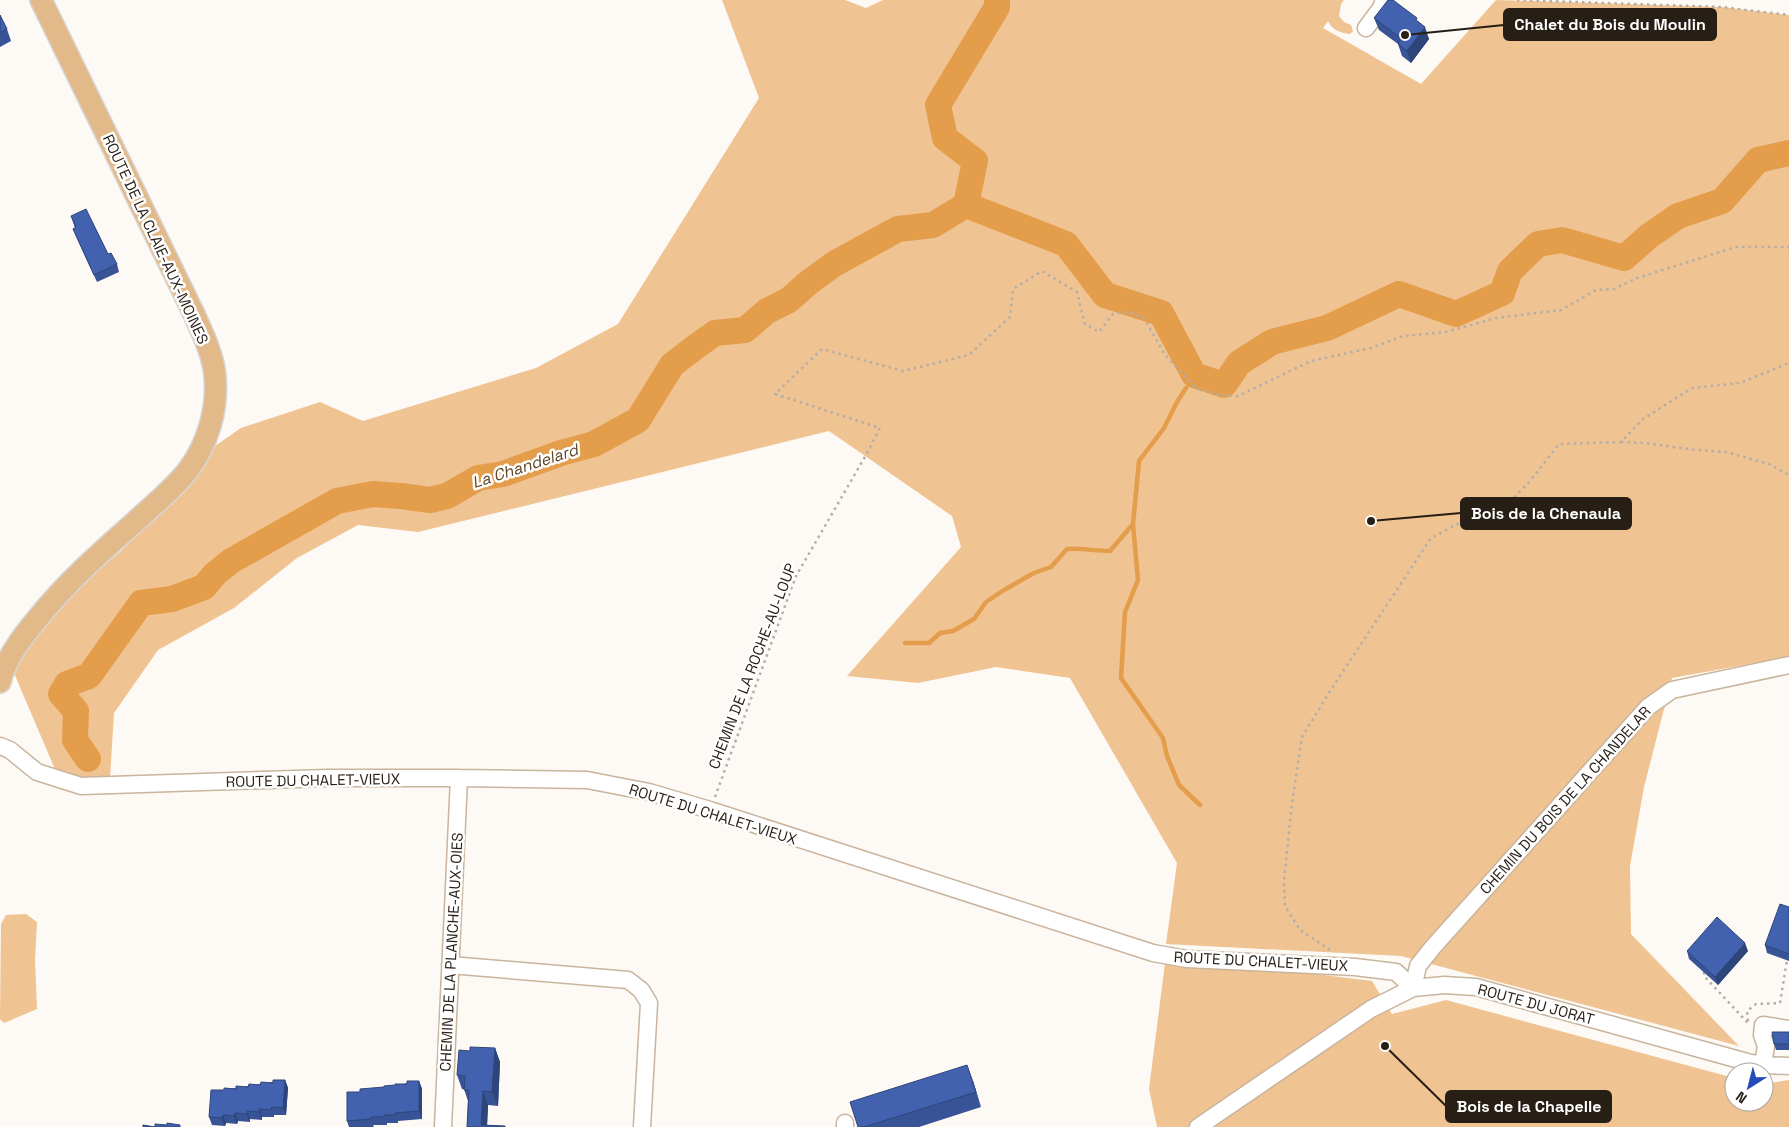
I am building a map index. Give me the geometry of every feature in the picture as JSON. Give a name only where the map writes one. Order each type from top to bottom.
[{"type":"main road","name":"ROUTE DE LA CLAIE-AUX-MOINES","points":[[0,682],[2,673],[23,636],[53,599],[162,497],[189,469],[207,436],[215,408],[215,376],[207,345],[193,312],[41,0]]},
{"type":"street","points":[[1366,28],[1381,8],[1384,0]]},
{"type":"street","name":"CHEMIN DU BOIS DE LA CHANDELAR","points":[[1412,988],[1418,966],[1433,947],[1648,707],[1672,690],[1789,665]]},
{"type":"street","name":"ROUTE DU CHALET-VIEUX","points":[[0,746],[10,750],[37,772],[81,786],[327,778],[587,780],[649,792],[710,810],[1153,953],[1188,959],[1396,972],[1412,988]]},
{"type":"street","name":"CHEMIN DE LA PLANCHE-AUX-OIES","points":[[443,1127],[459,778]]},
{"type":"street","points":[[450,965],[628,980],[641,990],[649,1002],[642,1127]]},
{"type":"street","name":"ROUTE DU JORAT","points":[[1198,1127],[1371,1009],[1412,988],[1444,985],[1476,987],[1752,1062]]},
{"type":"street","points":[[1763,1062],[1766,1046],[1762,1035],[1763,1025],[1789,1029]]},
{"type":"street","name":"ROUTE DU JORAT","points":[[1774,1065],[1789,1066]]},
{"type":"path","points":[[1517,0],[1722,7],[1789,15]]},
{"type":"path","name":"CHEMIN DE LA ROCHE-AU-LOUP","points":[[710,810],[796,576],[880,428],[774,394],[822,350],[903,371],[969,356],[1010,317],[1013,289],[1042,271],[1077,292],[1085,324],[1099,332],[1113,314],[1127,312],[1144,318],[1165,354],[1196,388],[1219,395],[1238,396],[1311,361],[1371,348],[1404,336],[1446,332],[1496,318],[1561,310],[1596,290],[1614,289],[1637,278],[1736,247],[1789,247]]},
{"type":"path","points":[[1621,442],[1643,420],[1692,388],[1740,383],[1789,363]]},
{"type":"path","points":[[1332,951],[1300,930],[1285,906],[1285,871],[1292,802],[1302,737],[1431,538],[1466,520],[1505,507],[1530,481],[1559,444],[1645,443],[1726,452],[1769,464],[1789,475]]},
{"type":"path","points":[[1704,972],[1704,976],[1748,1024],[1747,1011],[1756,1004],[1780,1003],[1788,960]]},
{"type":"shaded area","points":[[722,0],[845,0],[866,8],[883,0],[1344,0],[1341,4],[1339,16],[1344,22],[1351,25],[1353,31],[1350,34],[1340,32],[1334,29],[1328,21],[1323,28],[1421,84],[1496,0],[1722,7],[1789,15],[1789,657],[1672,678],[1644,787],[1630,866],[1631,934],[1739,1046],[1401,956],[1166,944],[1177,863],[1070,678],[996,667],[918,683],[847,676],[961,547],[952,516],[829,431],[418,532],[358,525],[297,558],[234,608],[158,650],[114,713],[110,778],[83,780],[57,774],[14,673],[25,646],[51,610],[121,551],[215,446],[241,428],[320,402],[363,421],[536,368],[618,324],[759,98]]},
{"type":"shaded area","points":[[26,914],[37,922],[35,960],[37,1009],[4,1023],[0,1019],[1,924],[6,915]]},
{"type":"shaded area","points":[[1166,955],[1372,981],[1392,1014],[1446,1000],[1724,1075],[1724,1112],[1774,1112],[1774,1082],[1789,1080],[1789,1127],[1157,1127],[1149,1089]]},
{"type":"building","points":[[1388,0],[1393,0],[1417,18],[1416,20],[1425,27],[1407,51],[1398,44],[1402,39],[1374,18]]},
{"type":"building","points":[[0,15],[7,29],[0,33]]},
{"type":"building","points":[[86,209],[108,254],[111,253],[117,264],[94,275],[73,229],[76,227],[71,216]]},
{"type":"building","points":[[1780,904],[1789,907],[1789,954],[1765,945]]},
{"type":"building","points":[[1717,917],[1745,943],[1715,977],[1687,951]]},
{"type":"building","points":[[1772,1032],[1789,1032],[1789,1044],[1774,1044]]},
{"type":"building","points":[[470,1047],[495,1048],[492,1092],[483,1091],[481,1125],[505,1127],[467,1127],[469,1090],[464,1090],[465,1076],[457,1075],[459,1050],[470,1051]]},
{"type":"building","points":[[967,1065],[976,1092],[864,1127],[858,1127],[850,1102]]},
{"type":"building","points":[[273,1080],[285,1080],[283,1108],[259,1109],[259,1112],[247,1111],[247,1114],[235,1113],[234,1116],[223,1115],[222,1118],[209,1117],[211,1090],[236,1089],[236,1086],[248,1087],[249,1084],[260,1085],[261,1082],[273,1083]]},
{"type":"building","points":[[407,1081],[419,1081],[419,1111],[347,1121],[347,1092],[360,1092],[360,1089],[407,1084]]},
{"type":"building","points":[[167,1123],[180,1125],[180,1127],[155,1127],[155,1124],[167,1125]]},
{"type":"waterway","name":"La Chandelard","points":[[997,0],[997,7],[938,105],[945,138],[975,161],[966,205],[1066,244],[1105,295],[1161,313],[1194,375],[1224,385],[1239,363],[1272,342],[1327,328],[1399,294],[1456,314],[1502,293],[1510,271],[1538,244],[1562,240],[1624,258],[1649,236],[1678,216],[1722,201],[1758,160],[1789,153]]},
{"type":"waterway","name":"La Chandelard","points":[[88,759],[75,740],[76,711],[61,694],[67,684],[89,676],[141,603],[172,599],[204,587],[215,574],[231,561],[337,501],[373,494],[430,500],[447,496],[478,478],[503,474],[561,453],[594,444],[638,420],[672,365],[715,333],[745,330],[767,311],[789,300],[834,264],[898,229],[933,225],[966,205]]},
{"type":"waterway","points":[[1186,388],[1164,428],[1139,461],[1133,524],[1138,580],[1125,612],[1121,678],[1163,738],[1167,756],[1179,785],[1200,805]]},
{"type":"waterway","points":[[905,643],[929,643],[940,633],[953,631],[974,619],[986,602],[1034,573],[1051,567],[1067,549],[1110,551],[1133,524]]},
{"type":"place","name":"Chalet du Bois du Moulin","points":[[1405,35]]},
{"type":"place","name":"Bois de la Chenaula","points":[[1371,521]]},
{"type":"place","name":"Bois de la Chapelle","points":[[1385,1046]]}]
